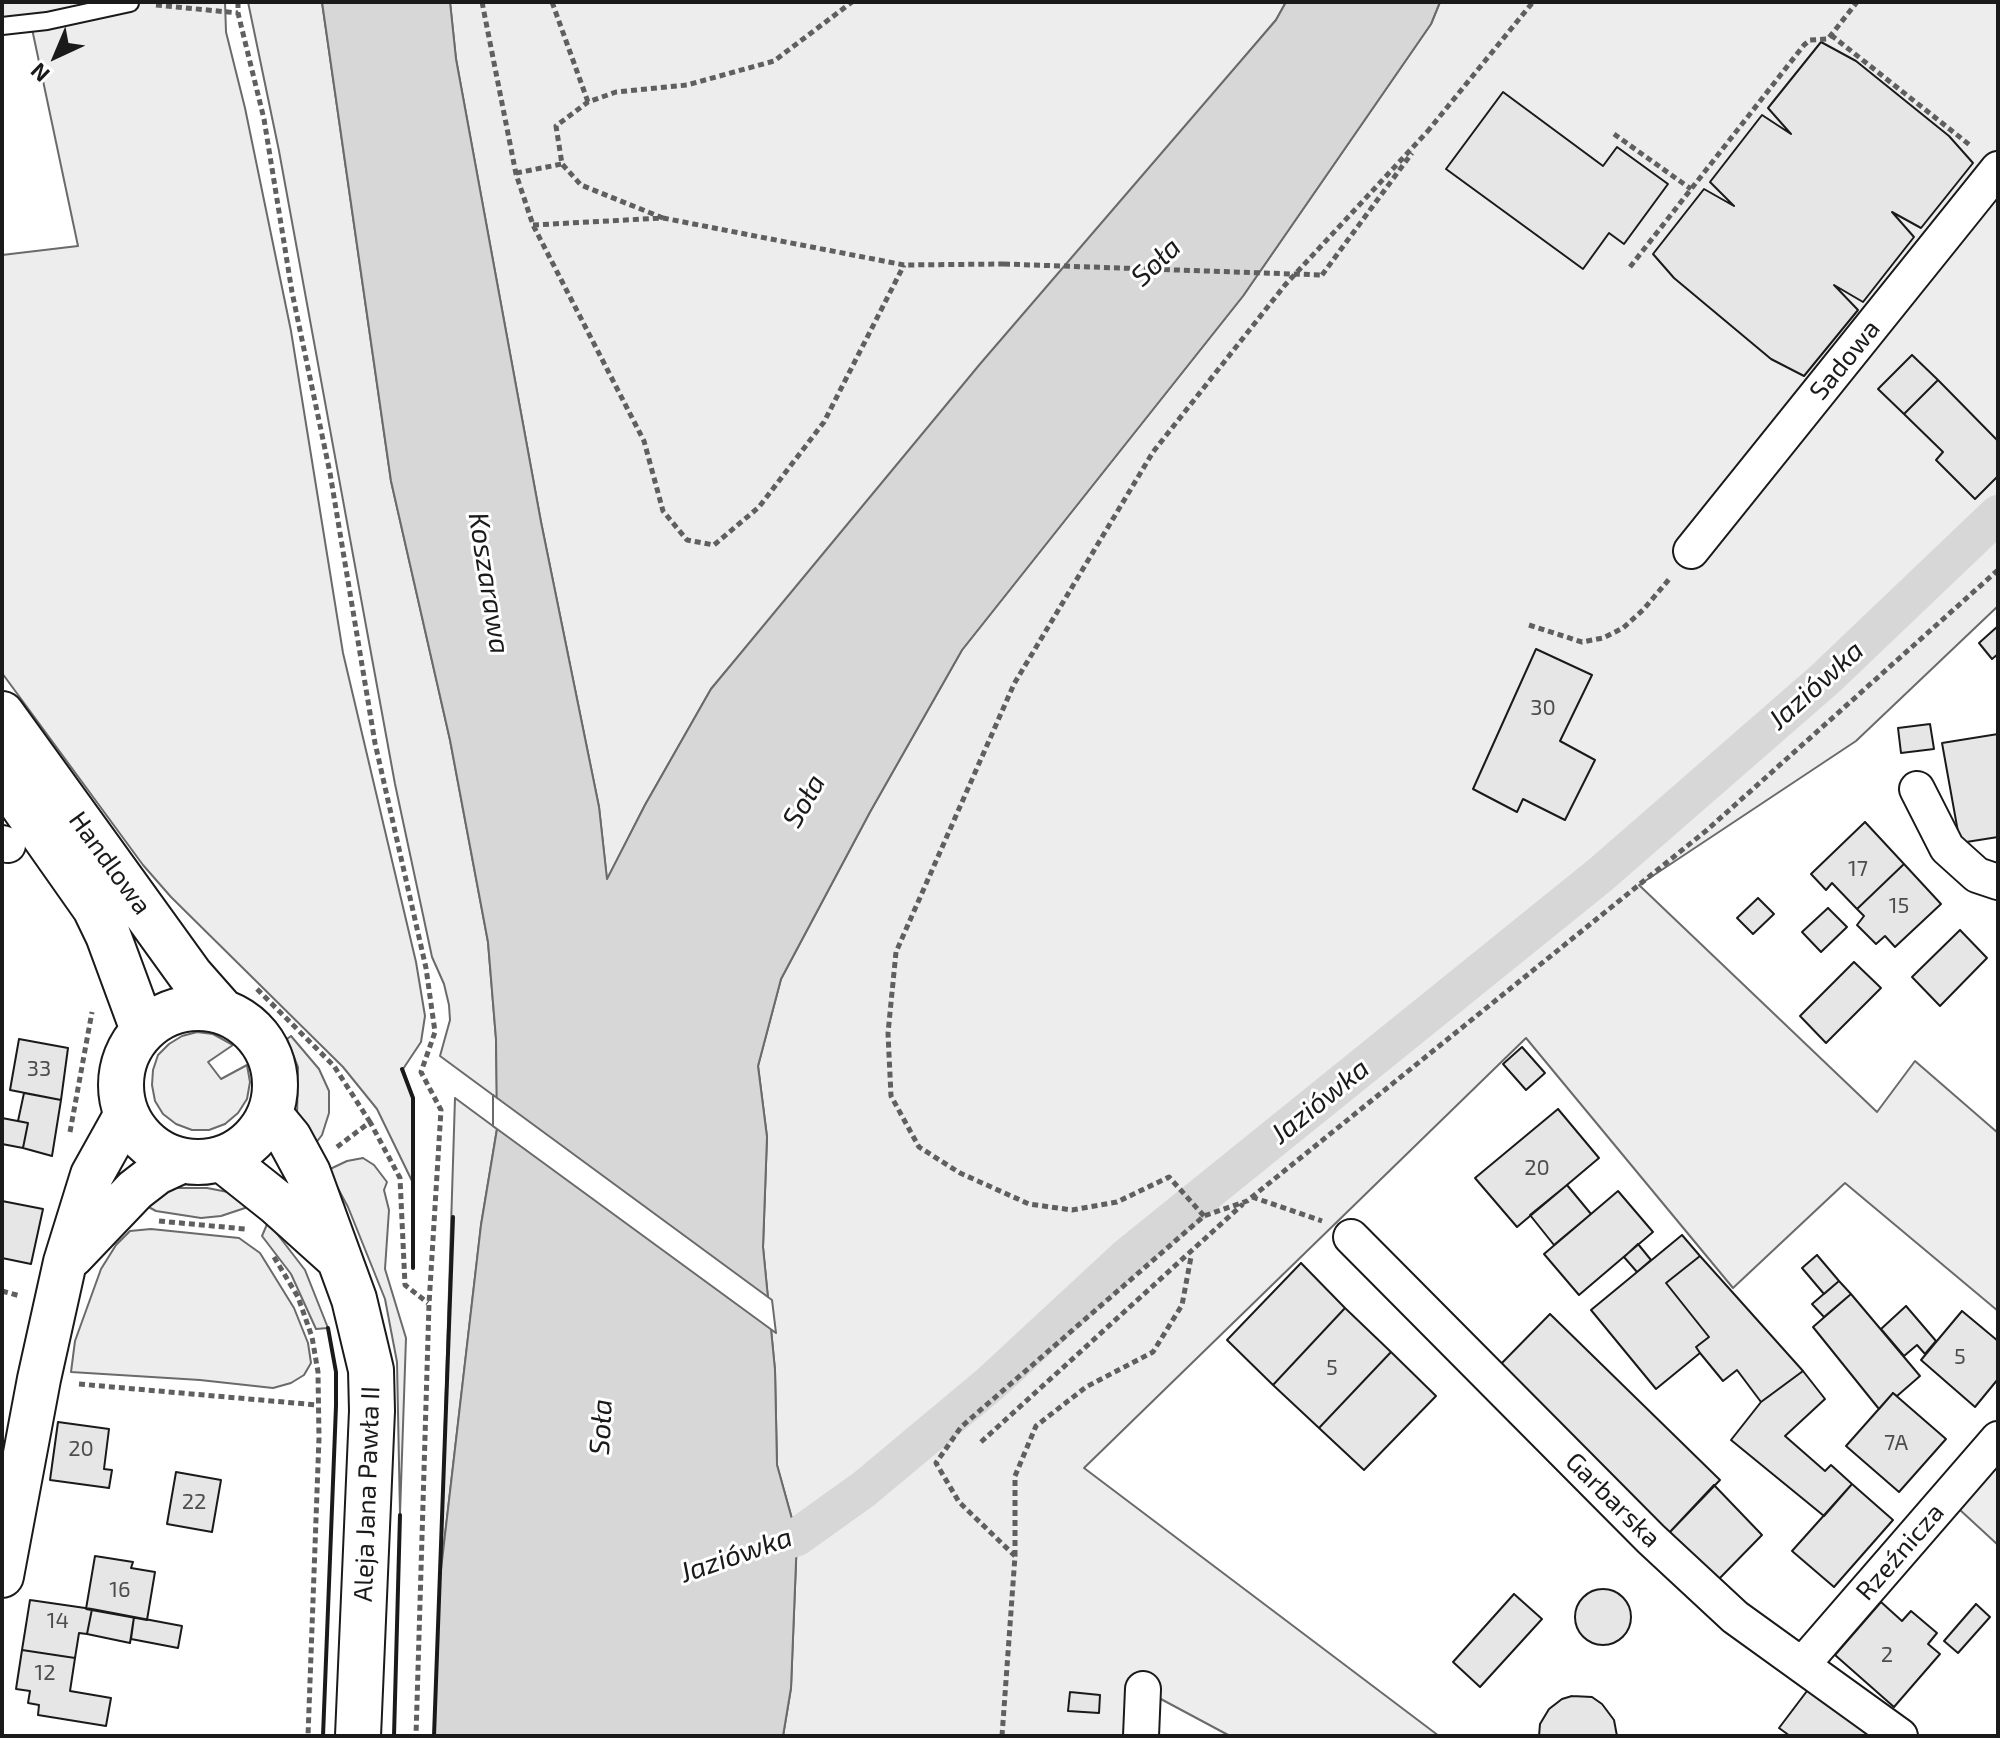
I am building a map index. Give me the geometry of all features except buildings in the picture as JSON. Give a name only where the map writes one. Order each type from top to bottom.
[{"type":"main road","name":"Handlowa","points":[[2,714],[191,976],[236,997]]},
{"type":"main road","name":"Handlowa","points":[[2,776],[95,908],[143,1030]]},
{"type":"main road","points":[[236,997],[243,1022],[262,1041],[273,1064],[276,1089],[270,1115],[256,1137],[235,1154],[203,1160],[159,1152],[139,1136],[126,1114],[121,1091],[122,1069],[130,1048],[143,1030],[160,1017],[179,1009],[236,997]]},
{"type":"main road","name":"Aleja Jana Pawła II","points":[[270,1115],[289,1138],[308,1173],[361,1324],[371,1370],[372,1411],[358,1736]]},
{"type":"main road","name":"Aleja Jana Pawła II","points":[[203,1160],[276,1202],[338,1257]]},
{"type":"street","name":"Sadowa","points":[[1691,551],[1986,159]]},
{"type":"street","points":[[1917,789],[1947,848],[1977,875],[1998,882]]},
{"type":"street","points":[[2,1576],[39,1379],[65,1262],[92,1175],[126,1114]]},
{"type":"street","points":[[65,1262],[129,1195],[157,1173],[203,1160]]},
{"type":"street","name":"Garbarska","points":[[1351,1237],[1651,1539],[1735,1617],[1900,1736]]},
{"type":"street","name":"Rzeźnicza","points":[[1802,1665],[1998,1439]]},
{"type":"street","points":[[1141,1736],[1143,1689]]},
{"type":"lane","points":[[2,26],[47,21],[130,3]]},
{"type":"path","points":[[238,2],[264,119],[292,292],[330,473],[375,743],[426,968],[435,1032],[421,1072],[441,1110],[429,1304],[416,1736]]},
{"type":"path","points":[[482,2],[516,174],[533,225],[644,441],[663,511],[687,540],[714,545],[759,507],[824,422],[904,265]]},
{"type":"path","points":[[552,2],[588,102]]},
{"type":"path","points":[[852,2],[774,61],[687,85],[616,92],[588,102],[556,126],[562,164],[581,185],[663,218],[904,265],[1004,264],[1322,275],[1427,132],[1533,2]]},
{"type":"path","points":[[1630,267],[1804,45],[1810,40],[1828,39],[1857,2]]},
{"type":"path","points":[[130,3],[238,13]]},
{"type":"path","points":[[1831,35],[1986,159]]},
{"type":"path","points":[[1204,1216],[1169,1177],[1117,1202],[1072,1210],[1029,1204],[960,1173],[919,1147],[891,1096],[888,1033],[896,952],[1014,684],[1153,452],[1285,285],[1427,132]]},
{"type":"path","points":[[1614,134],[1691,189]]},
{"type":"path","points":[[516,174],[562,164]]},
{"type":"path","points":[[533,225],[663,218]]},
{"type":"path","points":[[1529,625],[1582,642],[1603,638],[1623,628],[1643,610],[1691,551]]},
{"type":"path","points":[[981,1442],[1249,1199],[1707,830],[1998,570]]},
{"type":"path","points":[[236,997],[334,1066],[370,1122],[400,1178],[405,1285],[429,1304]]},
{"type":"path","points":[[71,1141],[69,1130],[94,998]]},
{"type":"path","points":[[329,1154],[370,1122]]},
{"type":"path","points":[[1015,1556],[959,1502],[936,1463],[961,1427],[1204,1216],[1249,1199],[1316,1217],[1351,1237]]},
{"type":"path","points":[[154,1221],[247,1229],[255,1221]]},
{"type":"path","points":[[266,1249],[275,1258],[298,1297],[312,1337],[318,1372],[319,1438],[308,1736]]},
{"type":"path","points":[[1002,1736],[1015,1556],[1015,1476],[1023,1452],[1036,1426],[1086,1387],[1153,1352],[1182,1305],[1191,1257]]},
{"type":"path","points":[[39,1379],[317,1405]]},
{"type":"shaded area","points":[[2,2],[225,2],[226,32],[245,108],[291,331],[343,653],[416,962],[425,1016],[421,1042],[403,1069],[413,1098],[412,1181],[377,1109],[343,1067],[171,897],[143,865],[2,673],[2,255],[78,246],[31,24],[2,26]]},
{"type":"shaded area","points":[[248,2],[322,2],[391,481],[450,740],[488,942],[497,1098],[440,1056],[450,1020],[449,1005],[432,957],[395,784],[279,151]]},
{"type":"shaded area","points":[[450,2],[1286,2],[1276,20],[711,689],[645,805],[607,880],[599,807],[541,522],[456,59]]},
{"type":"shaded area","points":[[1440,2],[1998,2],[1998,606],[1856,741],[1639,885],[1877,1112],[1915,1061],[1998,1133],[1998,1311],[1845,1183],[1733,1288],[1526,1038],[1084,1468],[1439,1736],[1230,1736],[1144,1690],[1141,1736],[783,1736],[791,1688],[797,1537],[777,1465],[775,1370],[763,1247],[767,1137],[758,1066],[781,979],[870,812],[962,650],[1243,296],[1431,24]]},
{"type":"shaded area","points":[[197,1032],[213,1034],[233,1045],[208,1062],[221,1079],[247,1065],[250,1082],[247,1099],[238,1113],[225,1124],[209,1130],[192,1130],[176,1124],[163,1114],[155,1101],[152,1085],[158,1055],[182,1036]]},
{"type":"shaded area","points":[[291,1036],[319,1069],[329,1091],[329,1113],[322,1135],[312,1148],[297,1118],[298,1067],[287,1039]]},
{"type":"shaded area","points":[[455,1098],[497,1129],[481,1225],[440,1578]]},
{"type":"shaded area","points":[[363,1158],[374,1165],[387,1182],[384,1190],[389,1210],[385,1269],[406,1338],[400,1514],[397,1362],[385,1299],[348,1207],[328,1170]]},
{"type":"shaded area","points":[[174,1188],[207,1188],[233,1193],[251,1206],[221,1216],[201,1218],[156,1211],[141,1203]]},
{"type":"shaded area","points":[[268,1222],[305,1270],[328,1328],[316,1329],[291,1274],[262,1236]]},
{"type":"shaded area","points":[[151,1229],[239,1238],[260,1253],[294,1308],[308,1343],[311,1363],[304,1375],[273,1388],[71,1372],[75,1341],[101,1269],[116,1245],[130,1231]]},
{"type":"shaded area","points":[[1998,1439],[1998,1545],[1947,1498]]},
{"type":"water","points":[[322,2],[450,2],[456,59],[541,522],[599,807],[607,879],[711,689],[980,364],[1276,20],[1286,2],[1440,2],[1431,24],[1243,296],[962,650],[870,812],[781,979],[758,1066],[767,1137],[763,1247],[775,1370],[777,1465],[797,1537],[791,1688],[783,1736],[434,1736],[440,1578],[481,1225],[497,1129],[496,1039],[488,942],[450,740],[391,481]]},
{"type":"pier","points":[[493,1095],[772,1300],[776,1333],[493,1126]]},
{"type":"waterway","name":"Jaziówka","points":[[749,1552],[797,1537],[864,1489],[991,1383],[1128,1256],[1600,875],[1825,679],[1998,514]]},
{"type":"wall","points":[[402,1069],[413,1098],[413,1268]]},
{"type":"wall","points":[[434,1736],[453,1217]]},
{"type":"wall","points":[[323,1736],[336,1406],[336,1372],[328,1328]]},
{"type":"wall","points":[[394,1736],[400,1515]]},
{"type":"water label","name":"Soła","points":[[1156,262]]},
{"type":"water label","name":"Koszarawa","points":[[489,583]]},
{"type":"water label","name":"Soła","points":[[804,801]]},
{"type":"water label","name":"Soła","points":[[601,1427]]}]
